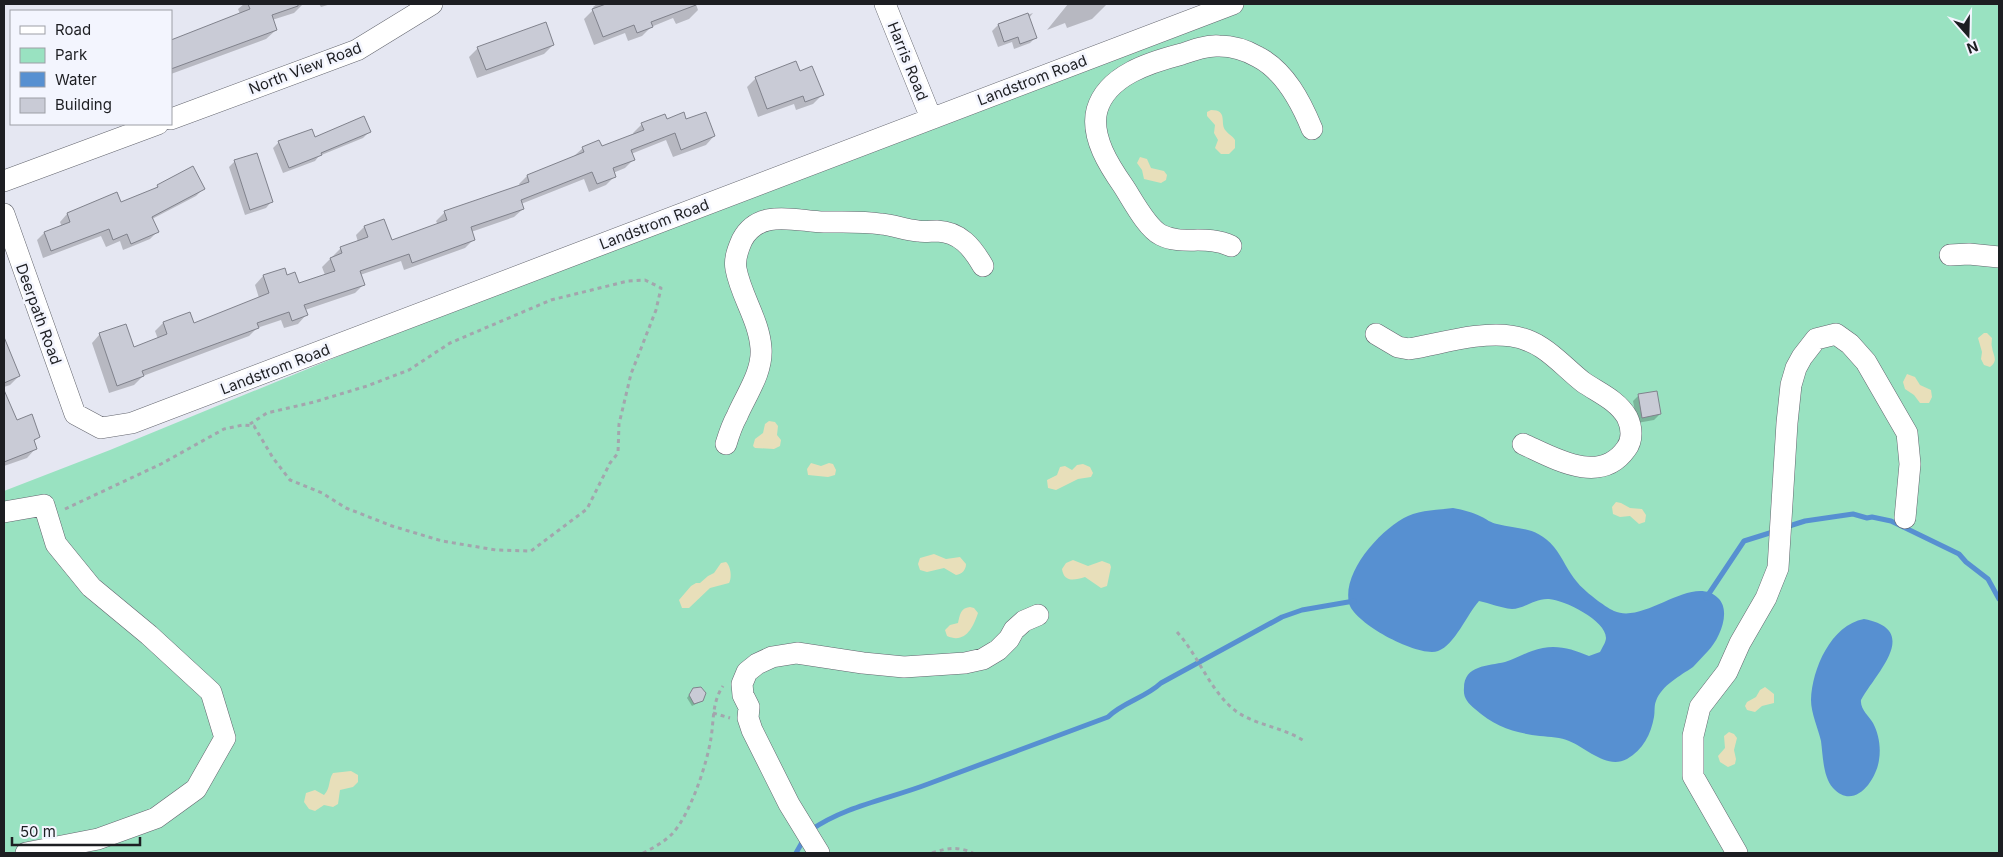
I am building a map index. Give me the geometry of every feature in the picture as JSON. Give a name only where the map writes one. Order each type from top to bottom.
[{"type":"street","name":"North View Road","points":[[172,119],[358,50],[432,4]]},
{"type":"street","name":"Harris Road","points":[[884,4],[931,118]]},
{"type":"street","name":"Landstrom Road","points":[[75,414],[100,428],[132,423],[1233,4]]},
{"type":"street","points":[[1231,246],[1213,240],[1176,239],[1160,234],[1147,222],[1117,178],[1099,139],[1096,126],[1097,110],[1102,101],[1115,84],[1138,68],[1198,49],[1228,46],[1260,58],[1272,67],[1286,81],[1312,128]]},
{"type":"street","points":[[4,181],[155,125]]},
{"type":"street","name":"Deerpath Road","points":[[4,214],[75,414]]},
{"type":"street","points":[[726,444],[756,375],[760,361],[761,349],[758,334],[739,284],[735,266],[737,251],[748,230],[758,223],[769,219],[782,218],[822,222],[874,223],[920,232],[939,231],[964,240],[973,249],[983,266]]},
{"type":"street","points":[[1950,255],[1999,257]]},
{"type":"street","points":[[1376,334],[1398,347],[1409,349],[1481,337],[1510,336],[1534,343],[1551,353],[1576,376],[1620,408],[1630,424],[1630,445],[1622,455],[1598,467],[1584,468],[1566,463],[1523,444]]},
{"type":"street","points":[[1737,853],[1693,776],[1693,736],[1700,707],[1727,672],[1740,642],[1766,598],[1778,568],[1791,385],[1802,357],[1826,336],[1850,344],[1866,362],[1907,433],[1910,464],[1905,518]]},
{"type":"street","points":[[4,512],[44,506],[56,544],[91,587],[150,635],[211,692],[225,738],[196,789],[156,818],[98,839],[26,853]]},
{"type":"street","points":[[819,853],[789,804],[752,730],[742,684],[747,672],[757,664],[772,657],[797,653],[904,667],[965,663],[983,659],[998,650],[1014,630],[1024,622],[1038,616]]},
{"type":"path","points":[[48,516],[161,464],[224,429],[243,425],[254,426],[273,458],[290,480],[322,493],[346,508],[392,526],[442,541],[496,550],[531,551],[587,509],[610,463],[618,453],[619,424],[631,374],[656,310],[661,288],[645,280],[628,281],[551,300],[450,342],[409,370],[367,386],[268,413],[250,424]]},
{"type":"path","points":[[1177,632],[1186,642],[1224,699],[1235,710],[1264,726],[1293,733],[1304,741]]},
{"type":"path","points":[[643,853],[655,847],[672,834],[682,820],[705,763],[711,736],[714,703],[726,683],[747,672]]},
{"type":"path","points":[[932,853],[956,847],[973,853]]},
{"type":"green space","points":[[1245,4],[1999,4],[1999,853],[4,853],[4,491],[110,450],[753,186]]},
{"type":"sand","points":[[1211,110],[1220,112],[1224,128],[1235,140],[1235,148],[1229,154],[1221,154],[1215,148],[1218,140],[1214,133],[1215,125],[1207,116],[1207,112]]},
{"type":"sand","points":[[1140,157],[1147,159],[1151,168],[1164,171],[1167,175],[1166,180],[1161,183],[1144,179],[1142,170],[1137,163]]},
{"type":"sand","points":[[1987,333],[1992,338],[1995,360],[1990,367],[1984,365],[1981,359],[1982,352],[1978,338]]},
{"type":"sand","points":[[1907,374],[1915,377],[1920,385],[1931,390],[1932,397],[1929,403],[1920,403],[1914,395],[1905,389],[1903,382]]},
{"type":"sand","points":[[769,421],[775,422],[778,426],[777,435],[781,440],[780,446],[774,449],[755,448],[753,446],[755,439],[763,433],[765,424]]},
{"type":"sand","points":[[811,463],[821,466],[829,463],[833,464],[836,470],[835,475],[828,477],[808,475],[807,469]]},
{"type":"sand","points":[[1083,464],[1090,467],[1093,473],[1091,477],[1078,479],[1056,490],[1048,488],[1047,480],[1057,475],[1060,467],[1065,466],[1072,470],[1077,465]]},
{"type":"sand","points":[[1616,502],[1630,508],[1642,509],[1646,515],[1645,522],[1639,524],[1630,516],[1620,517],[1613,514],[1612,507]]},
{"type":"sand","points":[[934,554],[946,559],[960,557],[966,564],[965,568],[962,573],[956,575],[944,568],[927,572],[920,570],[918,564],[920,558]]},
{"type":"sand","points":[[1073,560],[1088,566],[1102,561],[1110,564],[1107,586],[1101,588],[1085,577],[1070,579],[1065,577],[1062,569],[1066,563]]},
{"type":"sand","points":[[726,562],[729,566],[731,578],[729,583],[710,588],[689,608],[682,608],[679,600],[691,586],[700,583],[714,573],[721,563]]},
{"type":"sand","points":[[970,607],[974,608],[978,613],[971,629],[959,638],[947,636],[945,630],[950,625],[958,623],[962,610]]},
{"type":"sand","points":[[1765,687],[1774,694],[1774,703],[1762,706],[1755,712],[1747,710],[1745,706],[1747,702],[1756,697],[1760,690]]},
{"type":"sand","points":[[1729,732],[1737,738],[1734,750],[1735,764],[1728,767],[1720,762],[1718,756],[1725,748],[1724,736]]},
{"type":"sand","points":[[351,771],[358,775],[358,782],[353,787],[340,790],[338,804],[333,807],[324,805],[315,811],[309,809],[304,802],[306,793],[315,790],[324,795],[328,790],[333,773]]},
{"type":"water","points":[[1453,508],[1464,510],[1495,523],[1541,535],[1554,547],[1580,585],[1589,594],[1614,611],[1626,613],[1640,611],[1695,591],[1707,592],[1718,598],[1724,610],[1720,633],[1712,646],[1693,667],[1662,690],[1655,703],[1651,729],[1642,746],[1633,755],[1620,762],[1612,762],[1597,757],[1566,740],[1522,733],[1506,728],[1483,715],[1470,705],[1465,697],[1465,680],[1472,671],[1478,668],[1505,662],[1547,647],[1568,649],[1589,656],[1600,652],[1606,640],[1604,631],[1592,618],[1574,607],[1549,599],[1539,600],[1516,609],[1503,608],[1479,601],[1450,642],[1438,651],[1429,652],[1388,637],[1374,629],[1353,611],[1349,603],[1348,591],[1352,578],[1366,552],[1376,540],[1408,516],[1424,511]]},
{"type":"water","points":[[1864,619],[1881,625],[1890,632],[1892,642],[1890,654],[1861,700],[1862,706],[1873,723],[1878,736],[1880,751],[1877,768],[1869,784],[1863,790],[1856,795],[1849,796],[1841,794],[1833,788],[1827,778],[1821,741],[1811,705],[1812,688],[1820,662],[1833,639],[1852,623]]},
{"type":"building","points":[[248,4],[298,4],[298,6],[272,15],[277,30],[172,69],[172,40],[250,9]]},
{"type":"building","points":[[606,4],[696,5],[651,22],[653,27],[637,33],[634,25],[603,37],[592,9]]},
{"type":"building","points":[[1028,13],[1037,38],[1020,44],[1018,37],[1004,42],[998,24]]},
{"type":"building","points":[[546,22],[554,45],[486,70],[477,47]]},
{"type":"building","points":[[796,61],[800,71],[812,66],[824,95],[805,102],[803,96],[767,109],[755,77]]},
{"type":"building","points":[[684,112],[686,119],[706,112],[715,136],[681,150],[675,133],[631,150],[635,160],[613,168],[616,177],[597,184],[592,172],[521,200],[524,209],[471,227],[475,240],[412,263],[409,254],[360,271],[365,285],[304,305],[308,315],[292,321],[289,312],[257,323],[259,328],[142,371],[144,376],[117,386],[99,333],[126,324],[134,347],[167,334],[163,322],[190,312],[194,323],[269,293],[263,275],[285,268],[287,275],[295,272],[299,283],[335,271],[330,258],[342,253],[340,247],[368,237],[364,226],[384,219],[392,240],[447,220],[444,211],[529,182],[527,175],[584,152],[582,147],[599,140],[602,146],[644,130],[641,123],[665,114],[667,119]]},
{"type":"building","points":[[364,116],[371,132],[289,168],[278,141],[312,129],[315,137]]},
{"type":"building","points":[[257,153],[273,202],[250,210],[234,160]]},
{"type":"building","points":[[193,166],[205,189],[152,217],[159,232],[131,244],[127,234],[113,240],[109,229],[51,251],[44,232],[70,222],[67,213],[117,192],[121,202],[158,187],[157,185]]},
{"type":"building","points":[[4,337],[20,376],[4,383]]},
{"type":"building","points":[[4,390],[17,420],[32,414],[40,437],[34,440],[37,449],[4,462]]},
{"type":"building","points":[[1657,391],[1661,414],[1642,418],[1638,394]]},
{"type":"building","points":[[701,687],[706,693],[703,701],[694,704],[689,695],[693,688]]},
{"type":"waterway","points":[[1786,527],[1805,521],[1853,514],[1891,521],[1959,554],[1988,579],[1999,599]]},
{"type":"waterway","points":[[1706,598],[1744,541],[1776,531]]},
{"type":"waterway","points":[[811,830],[853,809],[928,784],[1108,717],[1120,707],[1148,693],[1161,683],[1282,617],[1302,610],[1354,601]]},
{"type":"waterway","points":[[796,853],[804,839]]}]
